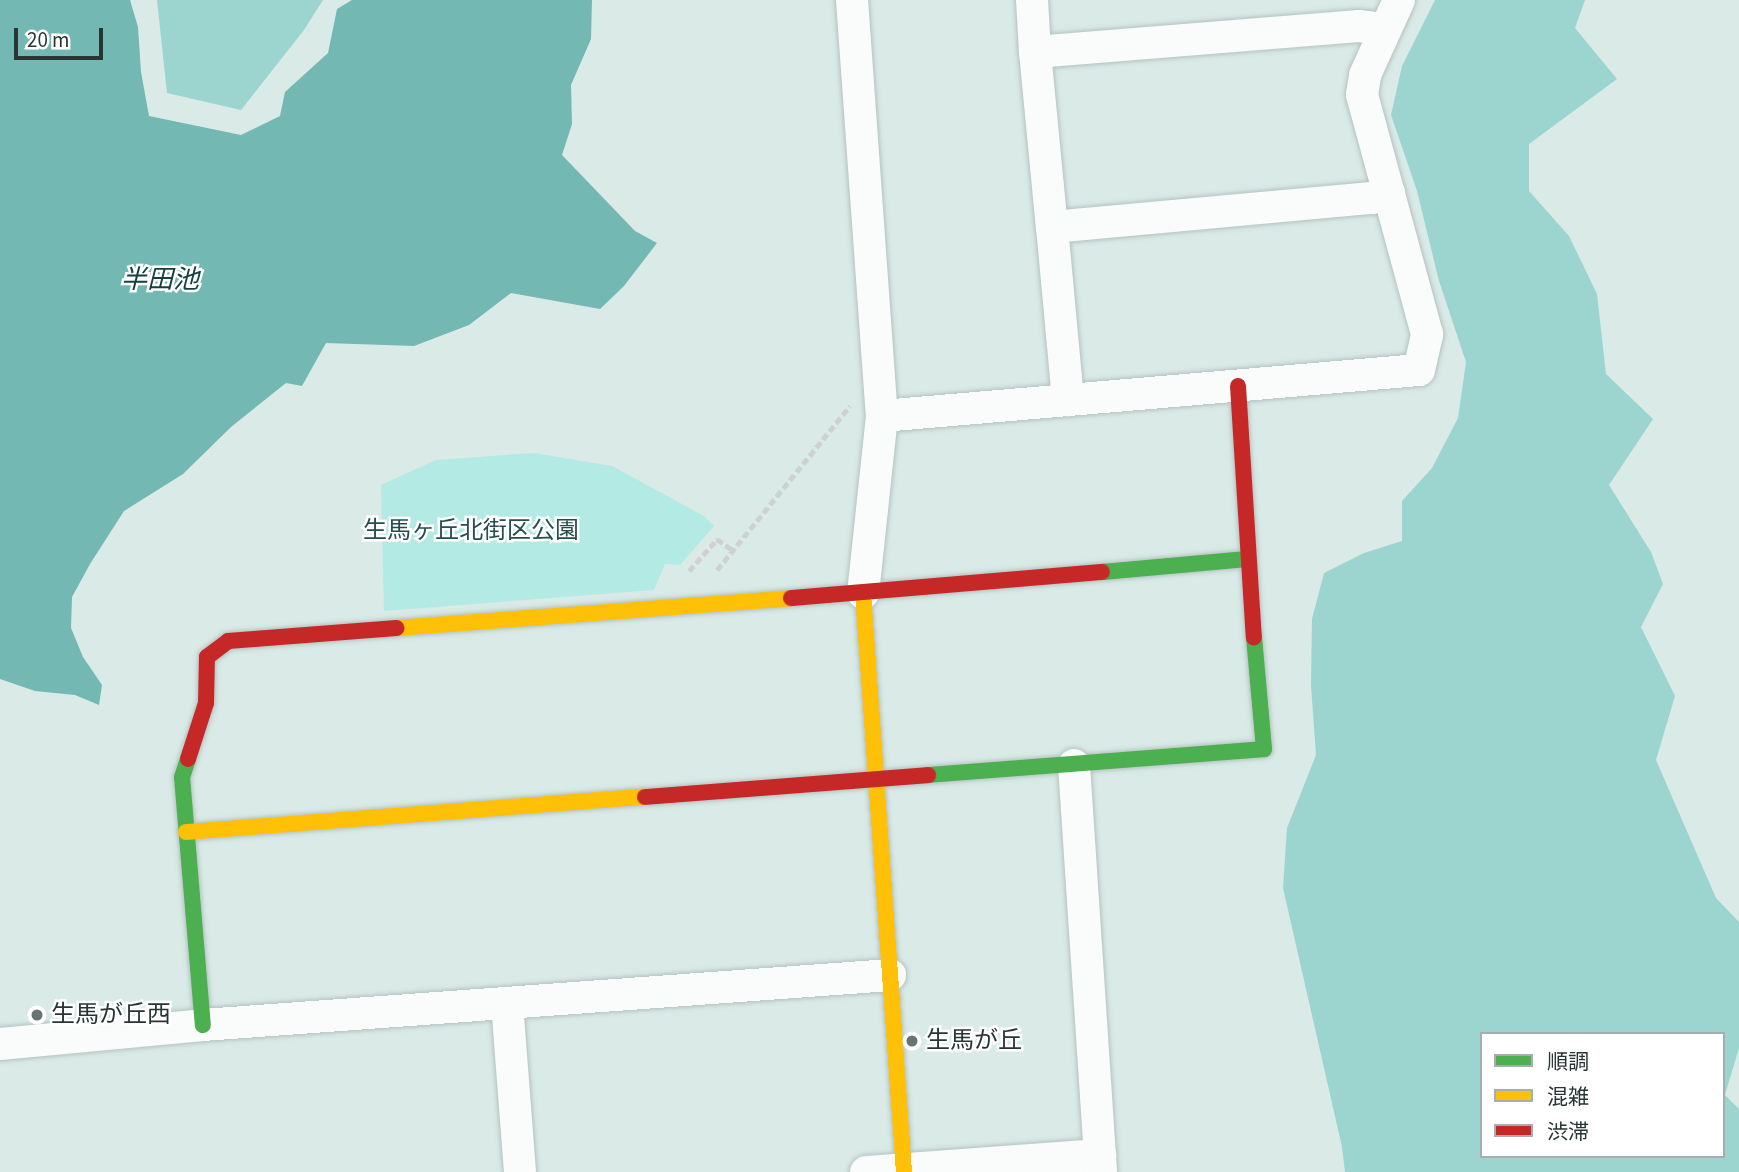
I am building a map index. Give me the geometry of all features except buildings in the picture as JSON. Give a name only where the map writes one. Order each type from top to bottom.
[{"type":"street","points":[[852,0],[882,416],[863,593],[904,1170]]},
{"type":"street","points":[[1032,0],[1068,400]]},
{"type":"street","points":[[882,416],[1419,369],[1427,334],[1362,95],[1365,75],[1399,0]]},
{"type":"street","points":[[1035,52],[1359,26],[1385,29]]},
{"type":"street","points":[[1052,227],[1373,198],[1389,193]]},
{"type":"street","points":[[186,832],[1264,749],[1247,559],[1237,386]]},
{"type":"street","points":[[203,1025],[182,777],[206,703],[206,657],[228,641],[863,593],[1247,559]]},
{"type":"street","points":[[866,1172],[1101,1164],[1074,765]]},
{"type":"street","points":[[0,1044],[203,1025],[890,975]]},
{"type":"street","points":[[507,1003],[520,1172]]},
{"type":"path","points":[[688,606],[879,370]]},
{"type":"path","points":[[683,578],[717,539],[733,550]]},
{"type":"green space","name":"生馬ヶ丘北街区公園","points":[[534,453],[612,466],[704,516],[714,526],[680,565],[665,564],[654,590],[384,611],[381,485],[436,460]]},
{"type":"shaded area","points":[[157,0],[323,0],[304,30],[241,110],[167,93]]},
{"type":"shaded area","points":[[1435,0],[1585,0],[1575,28],[1617,79],[1529,144],[1529,191],[1569,236],[1597,294],[1606,374],[1653,419],[1609,485],[1651,552],[1663,584],[1641,627],[1675,696],[1656,760],[1716,898],[1739,922],[1739,1048],[1725,1095],[1739,1109],[1739,1172],[1345,1172],[1342,1147],[1283,888],[1287,828],[1316,755],[1311,686],[1312,619],[1324,573],[1364,553],[1402,541],[1402,501],[1432,468],[1458,418],[1466,362],[1439,281],[1417,191],[1391,115],[1402,66]]},
{"type":"water","name":"半田池","points":[[0,0],[130,0],[138,27],[141,72],[149,116],[241,135],[280,116],[285,92],[328,53],[337,9],[352,0],[592,0],[591,39],[571,85],[572,124],[562,155],[635,231],[657,243],[624,286],[600,309],[511,293],[469,325],[414,346],[326,343],[302,386],[286,383],[231,427],[183,474],[124,511],[90,564],[72,597],[71,628],[83,657],[102,685],[99,705],[75,695],[35,691],[0,679]]},
{"type":"traffic: fast","points":[[1102,572],[1247,559]]},
{"type":"traffic: fast","points":[[928,775],[1264,749],[1254,637]]},
{"type":"traffic: fast","points":[[188,759],[182,777],[203,1025]]},
{"type":"traffic: slow","points":[[863,593],[904,1172]]},
{"type":"traffic: slow","points":[[396,628],[791,598]]},
{"type":"traffic: slow","points":[[186,832],[645,797]]},
{"type":"traffic: jam","points":[[1238,386],[1254,637]]},
{"type":"traffic: jam","points":[[791,598],[1102,572]]},
{"type":"traffic: jam","points":[[188,759],[206,703],[207,657],[228,641],[396,628]]},
{"type":"traffic: jam","points":[[645,797],[928,775]]},
{"type":"place","name":"生馬が丘西","points":[[37,1015]]},
{"type":"place","name":"生馬が丘","points":[[912,1041]]}]
